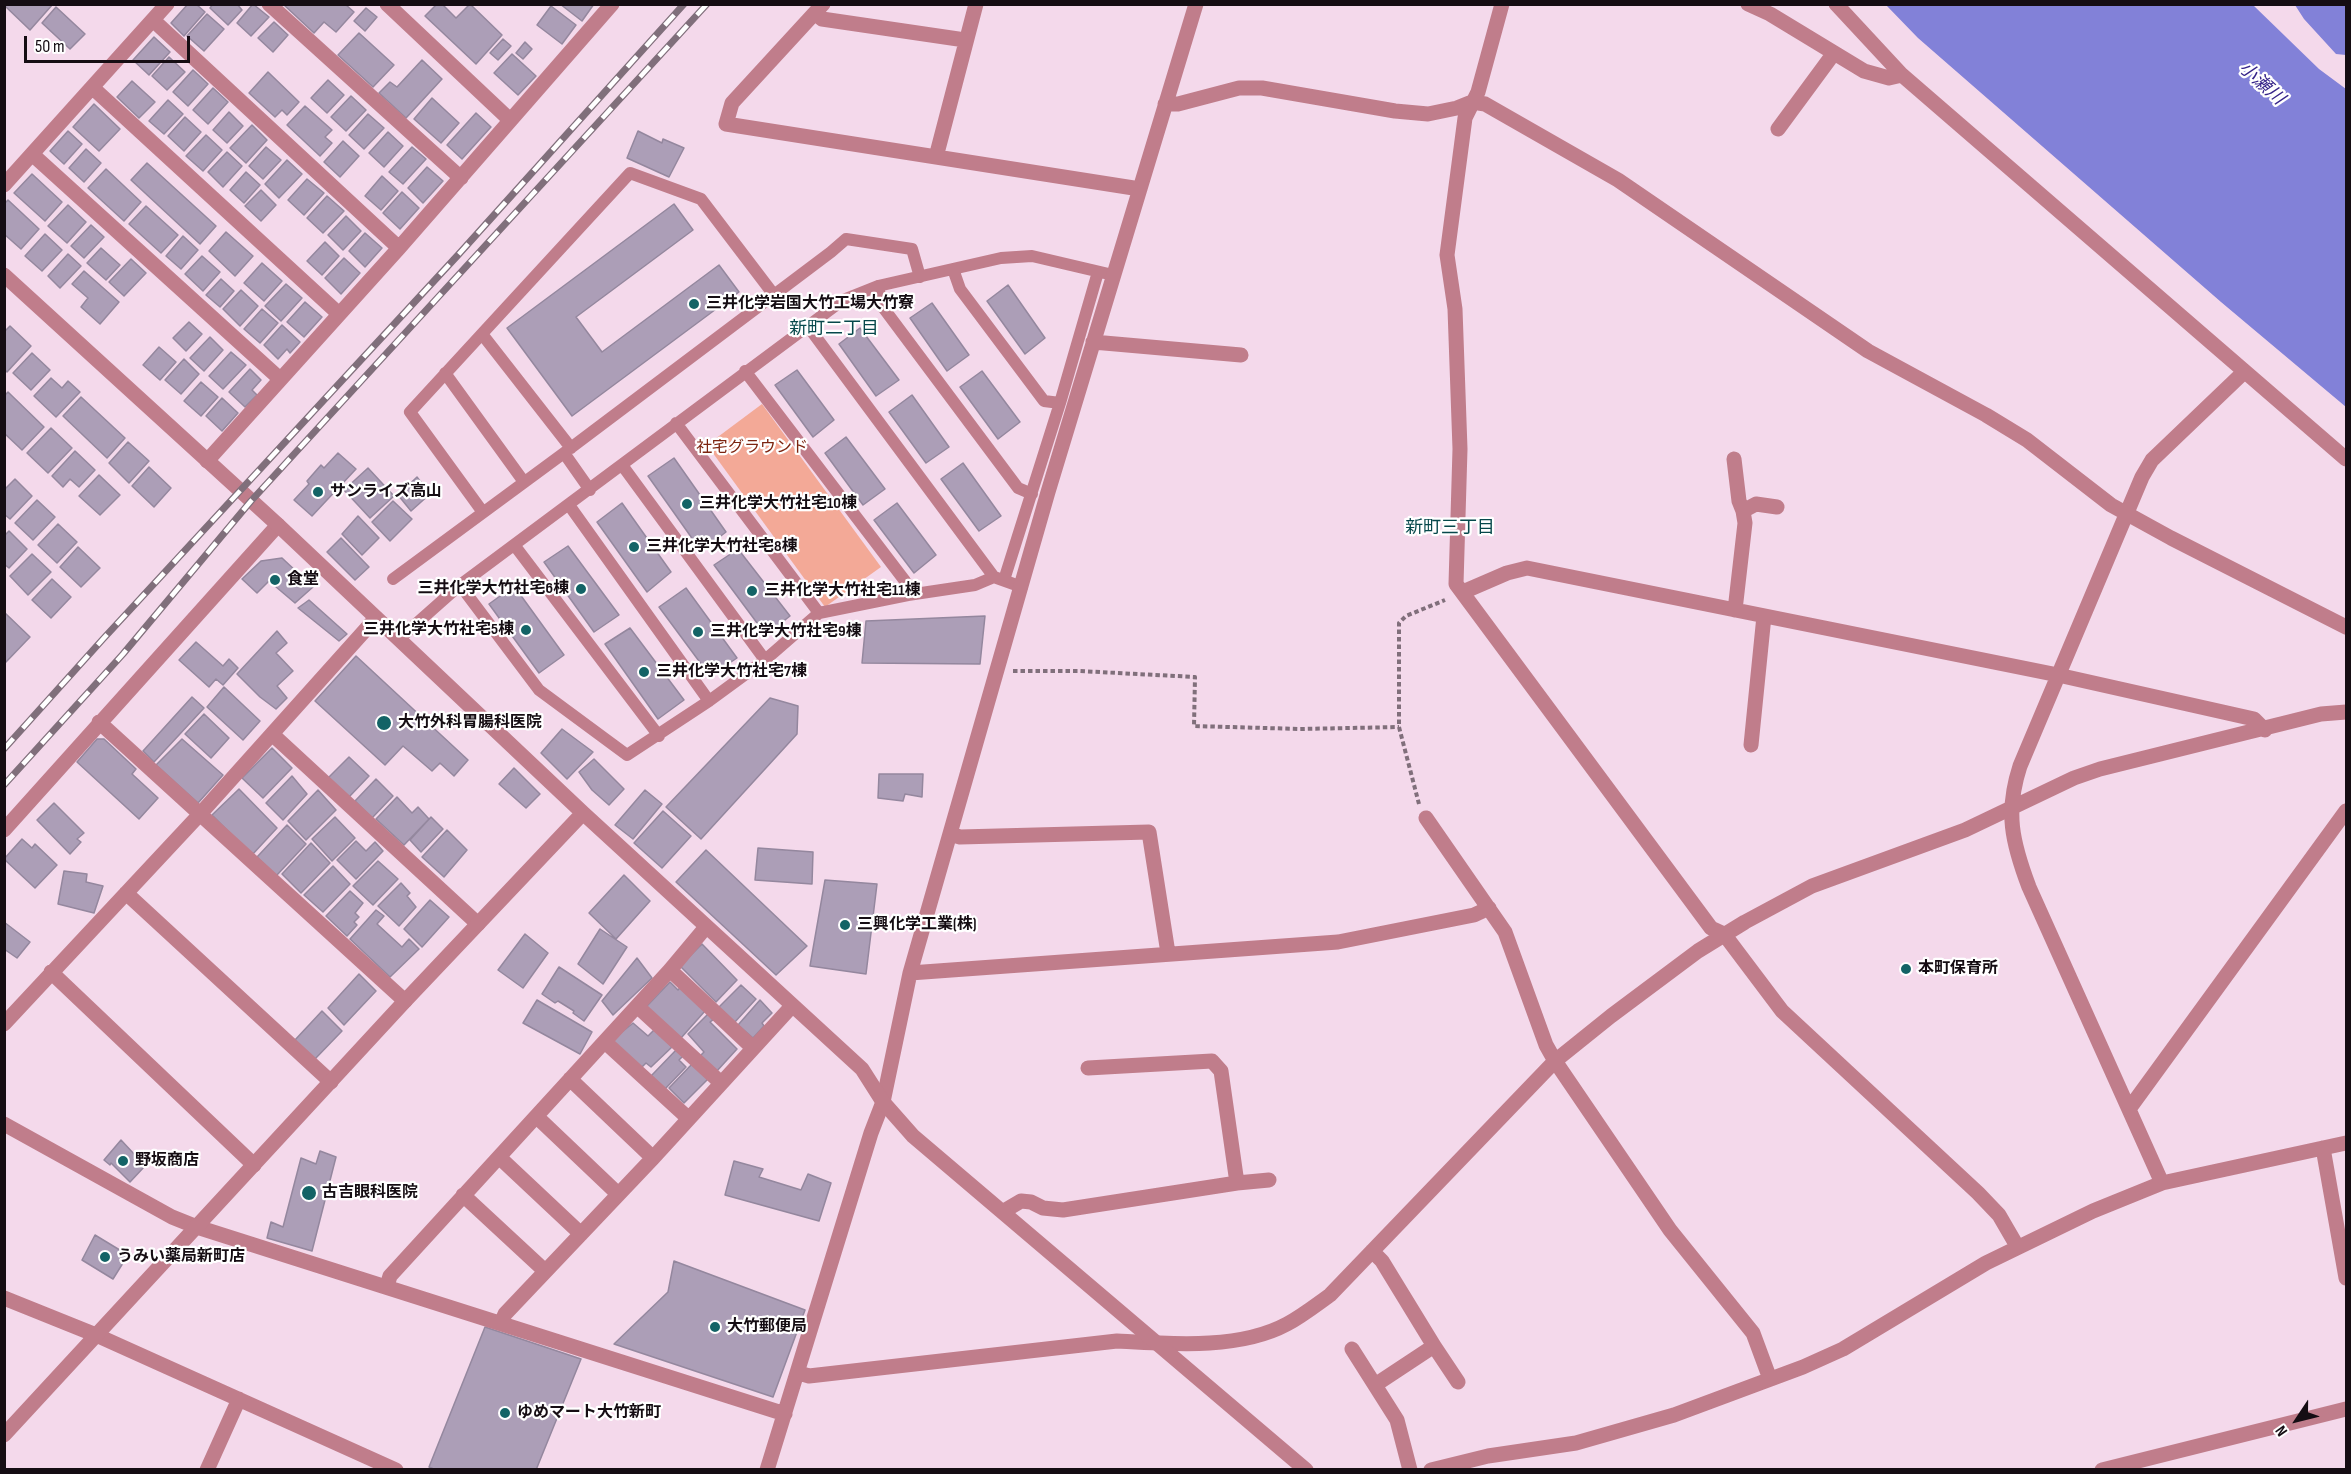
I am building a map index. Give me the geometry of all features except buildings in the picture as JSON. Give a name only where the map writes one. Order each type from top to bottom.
[{"type":"street","points":[[4,185],[167,4]]},
{"type":"street","points":[[269,4],[461,178]]},
{"type":"street","points":[[387,4],[510,120]]},
{"type":"street","points":[[207,461],[399,248],[612,4]]},
{"type":"street","points":[[936,157],[976,4]]},
{"type":"street","points":[[768,1470],[871,1133],[883,1102],[910,973],[1093,342],[1105,273],[1140,189],[1196,4]]},
{"type":"street","points":[[1502,4],[1478,92],[1466,118],[1447,255],[1455,309],[1460,449],[1456,584],[1711,928],[1724,934],[1782,1011],[1978,1193],[1999,1215],[2017,1246]]},
{"type":"street","points":[[1748,4],[1770,14],[1864,71],[1889,78],[1902,75]]},
{"type":"street","points":[[1836,4],[1902,75],[2346,459]]},
{"type":"street","points":[[819,9],[822,20],[965,40]]},
{"type":"street","points":[[819,9],[732,102],[726,124],[1140,189]]},
{"type":"street","points":[[153,20],[399,248]]},
{"type":"street","points":[[1778,129],[1834,53]]},
{"type":"street","points":[[93,88],[339,314]]},
{"type":"street","points":[[1165,104],[1178,104],[1239,88],[1262,88],[1395,111],[1428,114],[1458,108],[1472,102],[1485,104],[1618,180],[1868,351],[2027,440],[2111,505],[2346,627]]},
{"type":"street","points":[[32,154],[280,380]]},
{"type":"street","points":[[4,275],[278,525],[583,813],[861,1069],[883,1102],[913,1136],[1306,1470]]},
{"type":"street","points":[[1093,342],[1241,355]]},
{"type":"street","points":[[2162,1183],[2029,887],[2018,856],[2011,808],[2012,791],[2020,765],[2126,514],[2152,460],[2244,372]]},
{"type":"street","points":[[1734,459],[1739,501],[1745,523],[1735,610]]},
{"type":"street","points":[[1743,511],[1756,504],[1777,507]]},
{"type":"street","points":[[4,830],[278,525]]},
{"type":"street","points":[[1463,592],[1507,573],[1527,568],[2058,675],[2254,719],[2265,729]]},
{"type":"street","points":[[1751,745],[1764,616]]},
{"type":"street","points":[[4,1024],[201,813],[376,618]]},
{"type":"street","points":[[799,1373],[809,1376],[1117,1341],[1159,1344],[1238,1341],[1286,1325],[1330,1295],[1556,1061],[1619,1010],[1724,934],[1812,886],[1965,830],[2074,778],[2100,769],[2321,714],[2346,712]]},
{"type":"street","points":[[99,722],[405,1001]]},
{"type":"street","points":[[272,734],[478,924]]},
{"type":"street","points":[[2129,1109],[2346,810]]},
{"type":"street","points":[[4,1435],[405,1001],[583,813]]},
{"type":"street","points":[[1426,818],[1504,932],[1546,1045],[1670,1230],[1753,1334],[1770,1379]]},
{"type":"street","points":[[950,834],[960,837],[1149,832],[1168,953]]},
{"type":"street","points":[[126,893],[331,1082]]},
{"type":"street","points":[[910,973],[1338,942],[1474,915],[1489,908]]},
{"type":"street","points":[[387,1286],[390,1276],[605,1042],[706,927]]},
{"type":"street","points":[[670,970],[753,1048]]},
{"type":"street","points":[[51,972],[254,1165]]},
{"type":"street","points":[[637,1006],[720,1082]]},
{"type":"street","points":[[501,1323],[505,1314],[653,1158],[720,1082],[792,1006]]},
{"type":"street","points":[[605,1042],[688,1118]]},
{"type":"street","points":[[1088,1068],[1212,1061],[1221,1071],[1237,1183]]},
{"type":"street","points":[[570,1079],[653,1158]]},
{"type":"street","points":[[537,1117],[618,1194]]},
{"type":"street","points":[[4,1124],[172,1217],[197,1227],[785,1414]]},
{"type":"street","points":[[1431,1470],[1488,1456],[1576,1443],[1674,1415],[1844,1349],[1955,1280],[2017,1246],[2093,1211],[2162,1183],[2346,1143]]},
{"type":"street","points":[[2323,1148],[2346,1278]]},
{"type":"street","points":[[499,1157],[581,1234]]},
{"type":"street","points":[[1004,1211],[1021,1201],[1043,1208],[1063,1210],[1269,1180]]},
{"type":"street","points":[[463,1195],[545,1271]]},
{"type":"street","points":[[1372,1251],[1382,1261],[1458,1382]]},
{"type":"street","points":[[4,1298],[96,1335],[396,1470]]},
{"type":"street","points":[[1374,1385],[1434,1346]]},
{"type":"street","points":[[1352,1349],[1397,1420],[1410,1470]]},
{"type":"street","points":[[207,1470],[239,1399]]},
{"type":"street","points":[[2102,1470],[2346,1409]]},
{"type":"lane","points":[[482,512],[410,412],[630,173],[701,199],[774,295]]},
{"type":"lane","points":[[393,579],[567,451],[846,239],[912,249],[920,277]]},
{"type":"lane","points":[[399,639],[460,585],[843,300],[878,286],[1001,258],[1032,256],[1105,273],[1060,403],[1032,494],[999,579]]},
{"type":"lane","points":[[953,269],[960,289],[1044,401],[1060,403]]},
{"type":"lane","points":[[878,286],[882,306],[1018,488],[1032,494]]},
{"type":"lane","points":[[807,325],[999,579]]},
{"type":"lane","points":[[482,333],[567,451],[590,490]]},
{"type":"lane","points":[[745,371],[905,581],[908,595]]},
{"type":"lane","points":[[445,374],[524,482]]},
{"type":"lane","points":[[676,423],[819,613]]},
{"type":"lane","points":[[622,465],[765,660]]},
{"type":"lane","points":[[569,505],[709,701]]},
{"type":"lane","points":[[515,546],[658,736]]},
{"type":"lane","points":[[460,585],[539,690],[627,755],[709,701],[765,660],[819,613],[999,579],[1022,587]]},
{"type":"path","points":[[1426,818],[1419,806],[1399,727],[1399,623],[1406,616],[1463,592]]},
{"type":"path","points":[[997,671],[1079,671],[1195,677],[1194,726],[1300,729],[1399,727]]},
{"type":"green space","name":"社宅グラウンド","points":[[762,404],[881,567],[825,607],[707,445]]},
{"type":"water","name":"小瀬川","points":[[1886,5],[2253,5],[2319,69],[2346,89],[2346,407],[2221,302],[1918,38]]},
{"type":"water","points":[[2295,5],[2346,5],[2346,55],[2336,54],[2304,19]]},
{"type":"railway","points":[[4,749],[458,255],[684,4]]},
{"type":"railway","points":[[4,785],[123,654],[251,501],[707,4]]},
{"type":"place","name":"三井化学岩国大竹工場大竹寮","points":[[694,304]]},
{"type":"place","name":"サンライズ高山","points":[[318,492]]},
{"type":"place","name":"三井化学大竹社宅10棟","points":[[687,504]]},
{"type":"place","name":"三井化学大竹社宅8棟","points":[[634,547]]},
{"type":"place","name":"食堂","points":[[275,580]]},
{"type":"place","name":"三井化学大竹社宅6棟","points":[[581,589]]},
{"type":"place","name":"三井化学大竹社宅11棟","points":[[752,591]]},
{"type":"place","name":"三井化学大竹社宅5棟","points":[[526,630]]},
{"type":"place","name":"三井化学大竹社宅9棟","points":[[698,632]]},
{"type":"place","name":"三井化学大竹社宅7棟","points":[[644,672]]},
{"type":"place","name":"大竹外科胃腸科医院","points":[[384,723]]},
{"type":"place","name":"三興化学工業(株)","points":[[845,925]]},
{"type":"place","name":"本町保育所","points":[[1906,969]]},
{"type":"place","name":"野坂商店","points":[[123,1161]]},
{"type":"place","name":"古吉眼科医院","points":[[309,1193]]},
{"type":"place","name":"うみい薬局新町店","points":[[105,1257]]},
{"type":"place","name":"大竹郵便局","points":[[715,1327]]},
{"type":"place","name":"ゆめマート大竹新町","points":[[505,1413]]},
{"type":"district","name":"新町二丁目","points":[[834,329]]},
{"type":"district","name":"新町三丁目","points":[[1450,528]]}]
